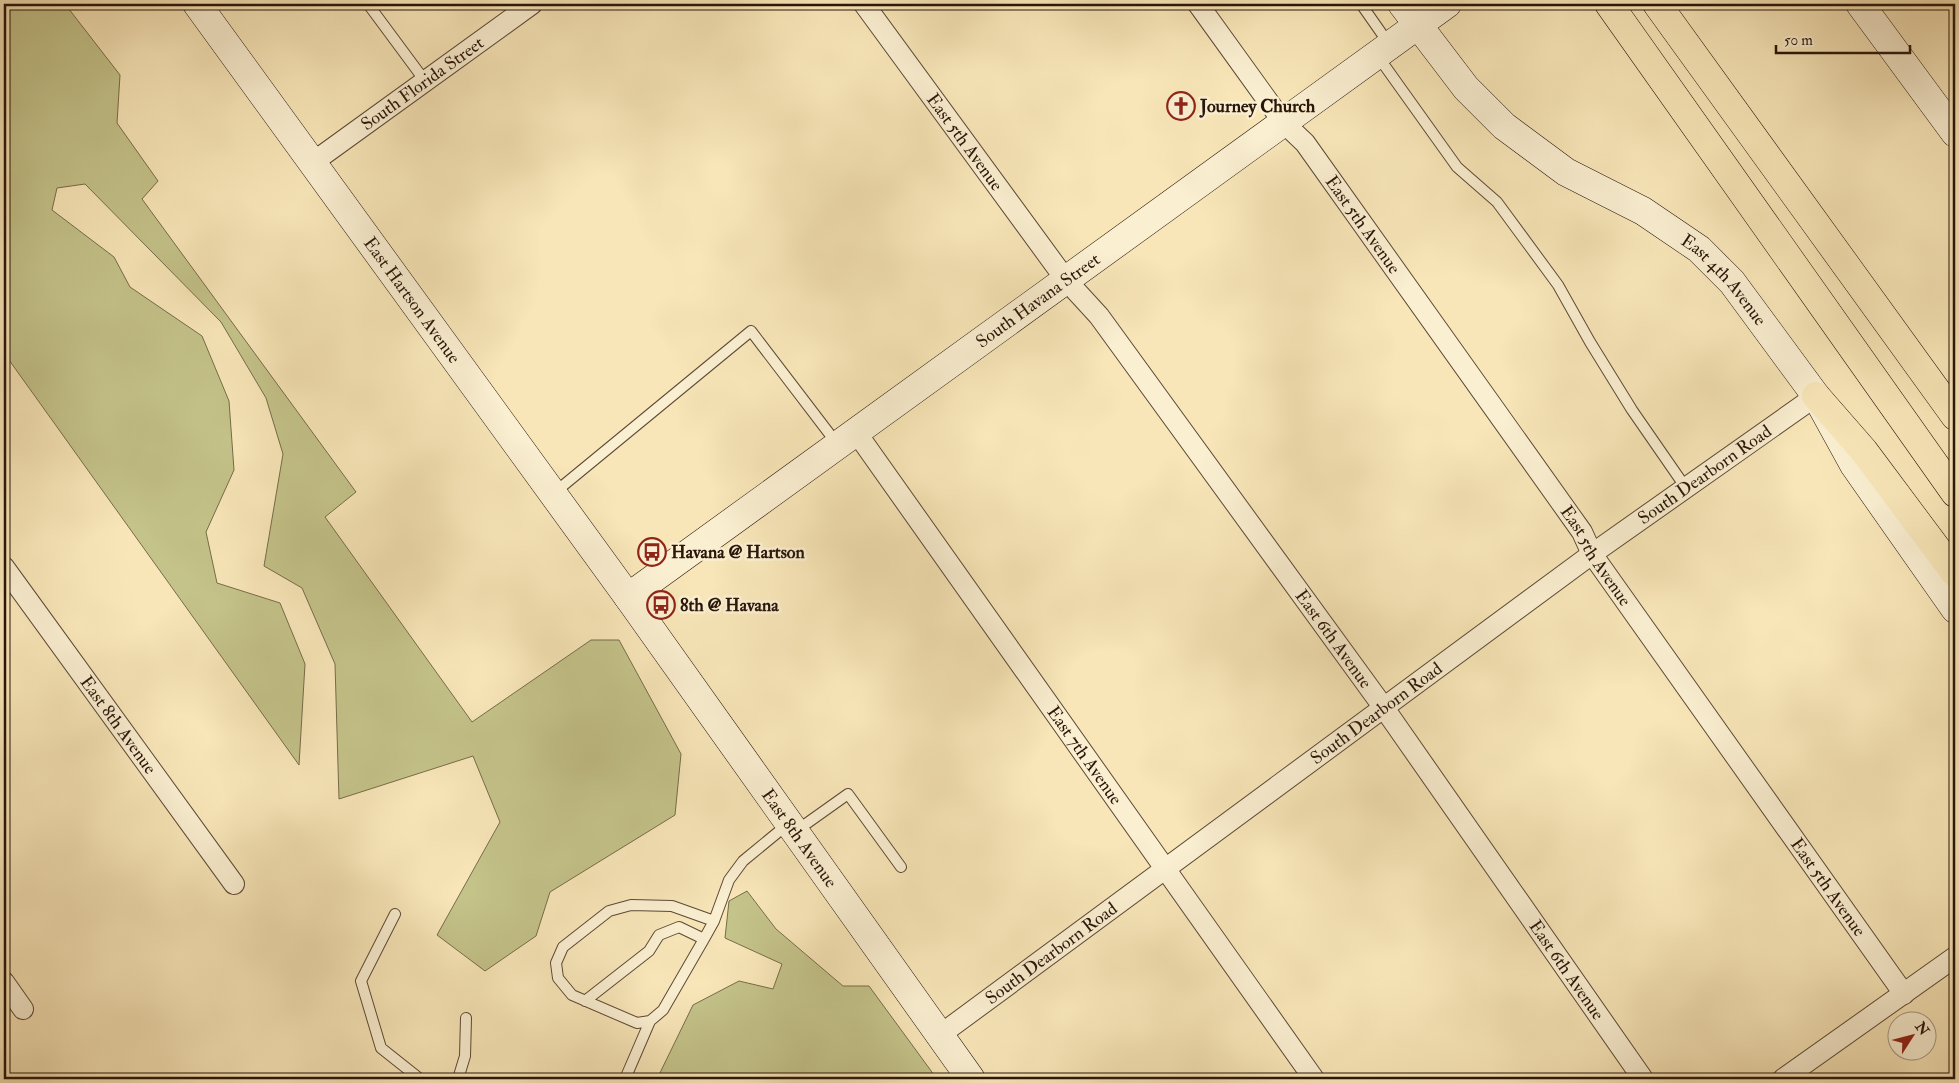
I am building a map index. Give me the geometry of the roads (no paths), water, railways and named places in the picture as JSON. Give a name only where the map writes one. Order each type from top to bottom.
[{"type":"highway","points":[[1609,4],[1955,493]]},
{"type":"highway","points":[[1657,4],[1955,416]]},
{"type":"highway","points":[[1816,396],[1864,451],[1955,573]]},
{"type":"street","name":"East Hartson Avenue","points":[[198,4],[628,597]]},
{"type":"street","name":"South Florida Street","points":[[312,163],[532,4]]},
{"type":"street","name":"East 5th Avenue","points":[[864,4],[1066,280]]},
{"type":"street","points":[[1198,4],[1284,122]]},
{"type":"street","name":"South Havana Street","points":[[628,597],[1383,49],[1410,14],[1447,4]]},
{"type":"street","points":[[1860,4],[1955,133]]},
{"type":"street","name":"East 4th Avenue","points":[[1410,14],[1466,88],[1504,126],[1566,172],[1643,211],[1698,249],[1732,282],[1816,396],[1854,465],[1955,609]]},
{"type":"street","name":"East 5th Avenue","points":[[1284,122],[1305,144],[1582,532],[1592,554],[1904,994]]},
{"type":"street","name":"East 6th Avenue","points":[[1066,280],[1099,316],[1384,708],[1643,1079]]},
{"type":"street","name":"South Dearborn Road","points":[[940,1035],[1592,554],[1816,396]]},
{"type":"street","name":"East 7th Avenue","points":[[847,439],[1164,869],[1314,1079]]},
{"type":"street","name":"East 8th Avenue","points":[[4,567],[234,884]]},
{"type":"street","name":"East 8th Avenue","points":[[628,597],[971,1079]]},
{"type":"street","points":[[1784,1079],[1955,957]]},
{"type":"street","points":[[4,982],[23,1009]]},
{"type":"lane","points":[[368,4],[425,81]]},
{"type":"lane","points":[[1361,4],[1383,49],[1457,167],[1497,202],[1558,285],[1632,410],[1686,488]]},
{"type":"lane","points":[[553,494],[751,331],[847,439]]},
{"type":"lane","points":[[624,1079],[650,1021],[663,1010],[714,921],[729,880],[743,860],[848,794],[901,867]]},
{"type":"lane","points":[[650,1021],[637,1023],[572,995],[558,978],[556,962],[563,947],[609,911],[631,905],[672,906],[714,921]]},
{"type":"lane","points":[[395,914],[360,981],[381,1048],[420,1079]]},
{"type":"lane","points":[[585,1000],[649,951],[659,935],[679,927],[704,939]]},
{"type":"lane","points":[[458,1079],[465,1056],[466,1018]]},
{"type":"place","name":"Journey Church","points":[[1181,106]]},
{"type":"place","name":"Havana @ Hartson","points":[[652,552]]},
{"type":"place","name":"8th @ Havana","points":[[661,605]]}]
